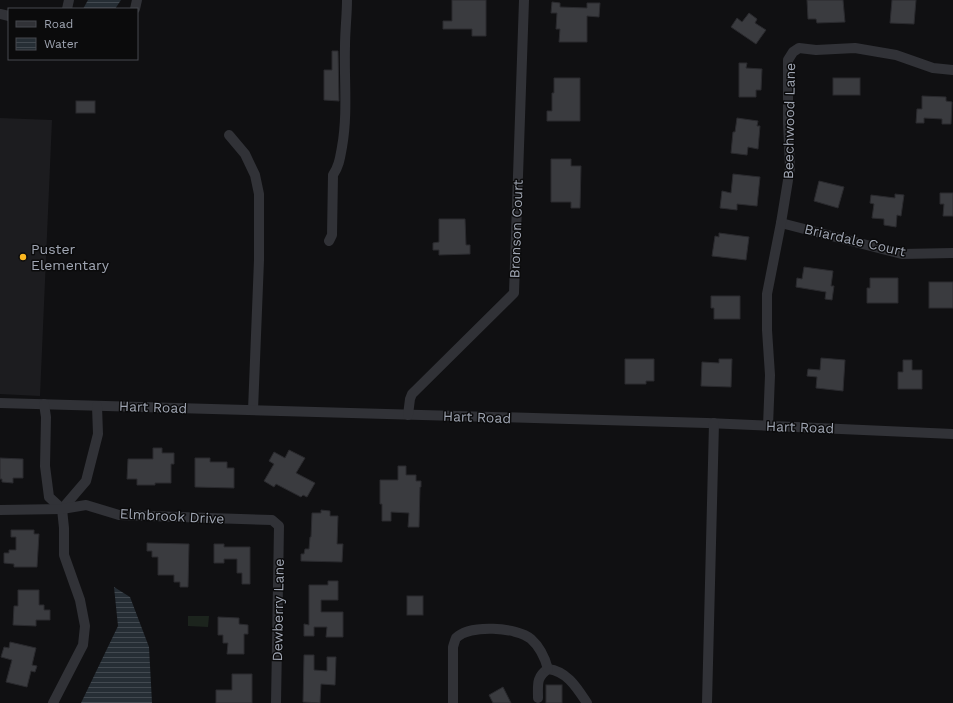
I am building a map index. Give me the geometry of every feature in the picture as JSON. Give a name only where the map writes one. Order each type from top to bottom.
[{"type":"street","points":[[329,241],[332,235],[332,175],[337,169],[341,158],[345,132],[345,45],[347,0]]},
{"type":"street","name":"Bronson Court","points":[[408,415],[412,394],[514,293],[524,0]]},
{"type":"street","name":"Beechwood Lane","points":[[768,426],[770,375],[767,330],[767,294],[790,168],[787,86],[788,60],[793,52],[800,48],[816,50],[855,48],[896,55],[933,68],[953,70]]},
{"type":"street","points":[[229,135],[245,154],[255,175],[259,194],[259,260],[253,410]]},
{"type":"street","name":"Briardale Court","points":[[781,223],[902,254],[953,253]]},
{"type":"street","name":"Hart Road","points":[[0,403],[714,423],[953,434]]},
{"type":"street","points":[[44,404],[46,417],[45,466],[49,497],[62,509],[64,555],[80,600],[85,626],[83,645],[53,703]]},
{"type":"street","points":[[62,509],[86,481],[98,434],[97,406]]},
{"type":"street","points":[[707,703],[714,423]]},
{"type":"street","name":"Elmbrook Drive","points":[[0,510],[62,509],[86,505],[119,515],[272,520]]},
{"type":"street","name":"Dewberry Lane","points":[[272,520],[278,526],[276,703]]},
{"type":"street","points":[[453,703],[453,647],[456,639],[463,633],[482,629],[520,632],[531,639],[541,651],[548,669]]},
{"type":"street","points":[[538,698],[539,679],[541,674],[548,669],[563,673],[572,681],[587,703]]},
{"type":"shaded area","name":"Puster Elementary","points":[[0,118],[52,120],[40,396],[0,394]]},
{"type":"shaded area","points":[[188,616],[209,616],[208,627],[188,626]]},
{"type":"water","points":[[88,0],[121,0],[116,8],[84,8]]},
{"type":"water","points":[[114,587],[130,597],[149,647],[152,703],[81,703],[118,626]]},
{"type":"building","points":[[452,0],[486,0],[486,36],[472,36],[472,29],[443,29],[443,21],[452,21]]},
{"type":"building","points":[[807,0],[843,0],[845,22],[817,23],[816,19],[808,19]]},
{"type":"building","points":[[892,0],[916,0],[914,24],[890,23]]},
{"type":"building","points":[[552,2],[560,3],[560,7],[587,8],[587,3],[600,3],[599,17],[587,16],[587,42],[559,42],[560,29],[556,29],[557,13],[551,13]]},
{"type":"building","points":[[749,13],[757,19],[755,23],[766,30],[756,44],[731,27],[737,18],[742,22]]},
{"type":"building","points":[[332,51],[338,51],[339,101],[324,100],[324,70],[332,70]]},
{"type":"building","points":[[739,63],[747,63],[746,68],[762,69],[761,90],[756,90],[756,97],[739,97]]},
{"type":"building","points":[[554,78],[580,78],[580,121],[547,121],[547,111],[552,111]]},
{"type":"building","points":[[833,78],[860,78],[860,95],[833,95]]},
{"type":"building","points":[[922,96],[946,97],[946,101],[952,102],[951,124],[942,124],[942,119],[924,118],[924,123],[916,123],[917,109],[922,109]]},
{"type":"building","points":[[76,101],[95,101],[95,113],[76,113]]},
{"type":"building","points":[[737,118],[758,121],[757,126],[760,126],[758,149],[748,147],[747,155],[731,153],[733,132],[735,132]]},
{"type":"building","points":[[551,159],[571,159],[571,166],[581,166],[580,208],[571,208],[571,202],[551,202]]},
{"type":"building","points":[[733,174],[760,177],[757,206],[737,204],[737,210],[720,208],[722,191],[731,193]]},
{"type":"building","points":[[819,181],[844,187],[838,208],[814,201]]},
{"type":"building","points":[[940,193],[953,193],[953,216],[943,216],[944,204],[940,204]]},
{"type":"building","points":[[895,194],[904,195],[901,216],[897,215],[896,227],[884,225],[884,219],[872,218],[874,204],[870,203],[871,195],[895,198]]},
{"type":"building","points":[[439,219],[465,219],[466,245],[470,245],[470,254],[439,255],[439,250],[433,250],[433,243],[439,242]]},
{"type":"building","points":[[719,233],[749,237],[746,260],[712,256],[715,236],[719,237]]},
{"type":"building","points":[[804,267],[833,271],[831,286],[834,286],[832,300],[825,299],[826,292],[796,287],[797,278],[802,279]]},
{"type":"building","points":[[870,278],[898,278],[898,303],[867,303],[867,288],[870,288]]},
{"type":"building","points":[[929,282],[953,282],[953,308],[929,308]]},
{"type":"building","points":[[711,296],[740,296],[740,319],[714,319],[714,308],[711,308]]},
{"type":"building","points":[[821,358],[845,360],[843,391],[816,388],[817,377],[807,376],[808,369],[820,370]]},
{"type":"building","points":[[625,359],[654,359],[654,381],[646,381],[646,384],[625,384]]},
{"type":"building","points":[[719,359],[732,359],[731,387],[701,386],[702,362],[719,363]]},
{"type":"building","points":[[903,360],[912,360],[912,370],[922,370],[922,389],[898,389],[898,372],[903,372]]},
{"type":"building","points":[[153,448],[162,448],[162,453],[174,453],[174,464],[171,464],[171,483],[137,485],[137,479],[127,479],[128,459],[153,459]]},
{"type":"building","points":[[289,450],[305,458],[296,473],[315,483],[307,497],[303,495],[301,497],[276,484],[274,487],[264,481],[274,464],[269,461],[274,452],[285,458]]},
{"type":"building","points":[[0,458],[23,459],[23,478],[13,478],[13,483],[2,482],[2,479],[0,479]]},
{"type":"building","points":[[195,458],[210,458],[210,462],[227,462],[227,468],[234,468],[234,488],[195,487]]},
{"type":"building","points":[[398,466],[406,466],[406,475],[416,475],[416,481],[421,481],[419,527],[408,527],[409,513],[391,512],[391,521],[382,521],[380,480],[398,480]]},
{"type":"building","points":[[321,510],[330,511],[330,516],[338,516],[337,544],[343,544],[342,562],[301,561],[301,554],[304,554],[305,549],[309,549],[312,513],[321,513]]},
{"type":"building","points":[[11,530],[34,530],[34,534],[39,534],[37,567],[14,567],[14,564],[4,563],[4,553],[9,553],[9,550],[16,550],[16,537],[11,537]]},
{"type":"building","points":[[147,543],[189,544],[188,587],[180,587],[180,582],[174,582],[174,575],[158,575],[158,557],[152,557],[152,551],[147,551]]},
{"type":"building","points":[[214,544],[224,544],[224,547],[250,547],[250,584],[242,584],[242,573],[237,573],[237,559],[224,559],[224,563],[214,563]]},
{"type":"building","points":[[328,581],[338,581],[338,600],[321,600],[321,612],[343,612],[343,637],[326,637],[327,627],[314,627],[314,636],[304,636],[304,624],[309,625],[309,585],[328,585]]},
{"type":"building","points":[[18,590],[39,590],[39,605],[44,605],[44,610],[50,610],[50,620],[36,620],[36,626],[13,625],[14,606],[18,606]]},
{"type":"building","points":[[407,596],[423,596],[423,615],[407,615]]},
{"type":"building","points":[[218,617],[239,618],[239,624],[248,625],[248,634],[244,634],[244,654],[227,654],[228,643],[223,643],[223,635],[218,635]]},
{"type":"building","points":[[10,642],[36,648],[32,665],[37,666],[35,672],[31,671],[27,687],[6,682],[12,660],[1,657],[4,647],[9,648]]},
{"type":"building","points":[[304,655],[314,655],[314,670],[327,671],[327,657],[336,657],[335,685],[321,684],[320,703],[303,702]]},
{"type":"building","points":[[232,674],[252,674],[252,703],[216,703],[216,690],[232,690]]},
{"type":"building","points":[[546,685],[562,685],[562,703],[546,703]]},
{"type":"building","points":[[503,687],[511,703],[493,703],[489,695]]},
{"type":"place","name":"Puster Elementary","points":[[23,257]]}]
